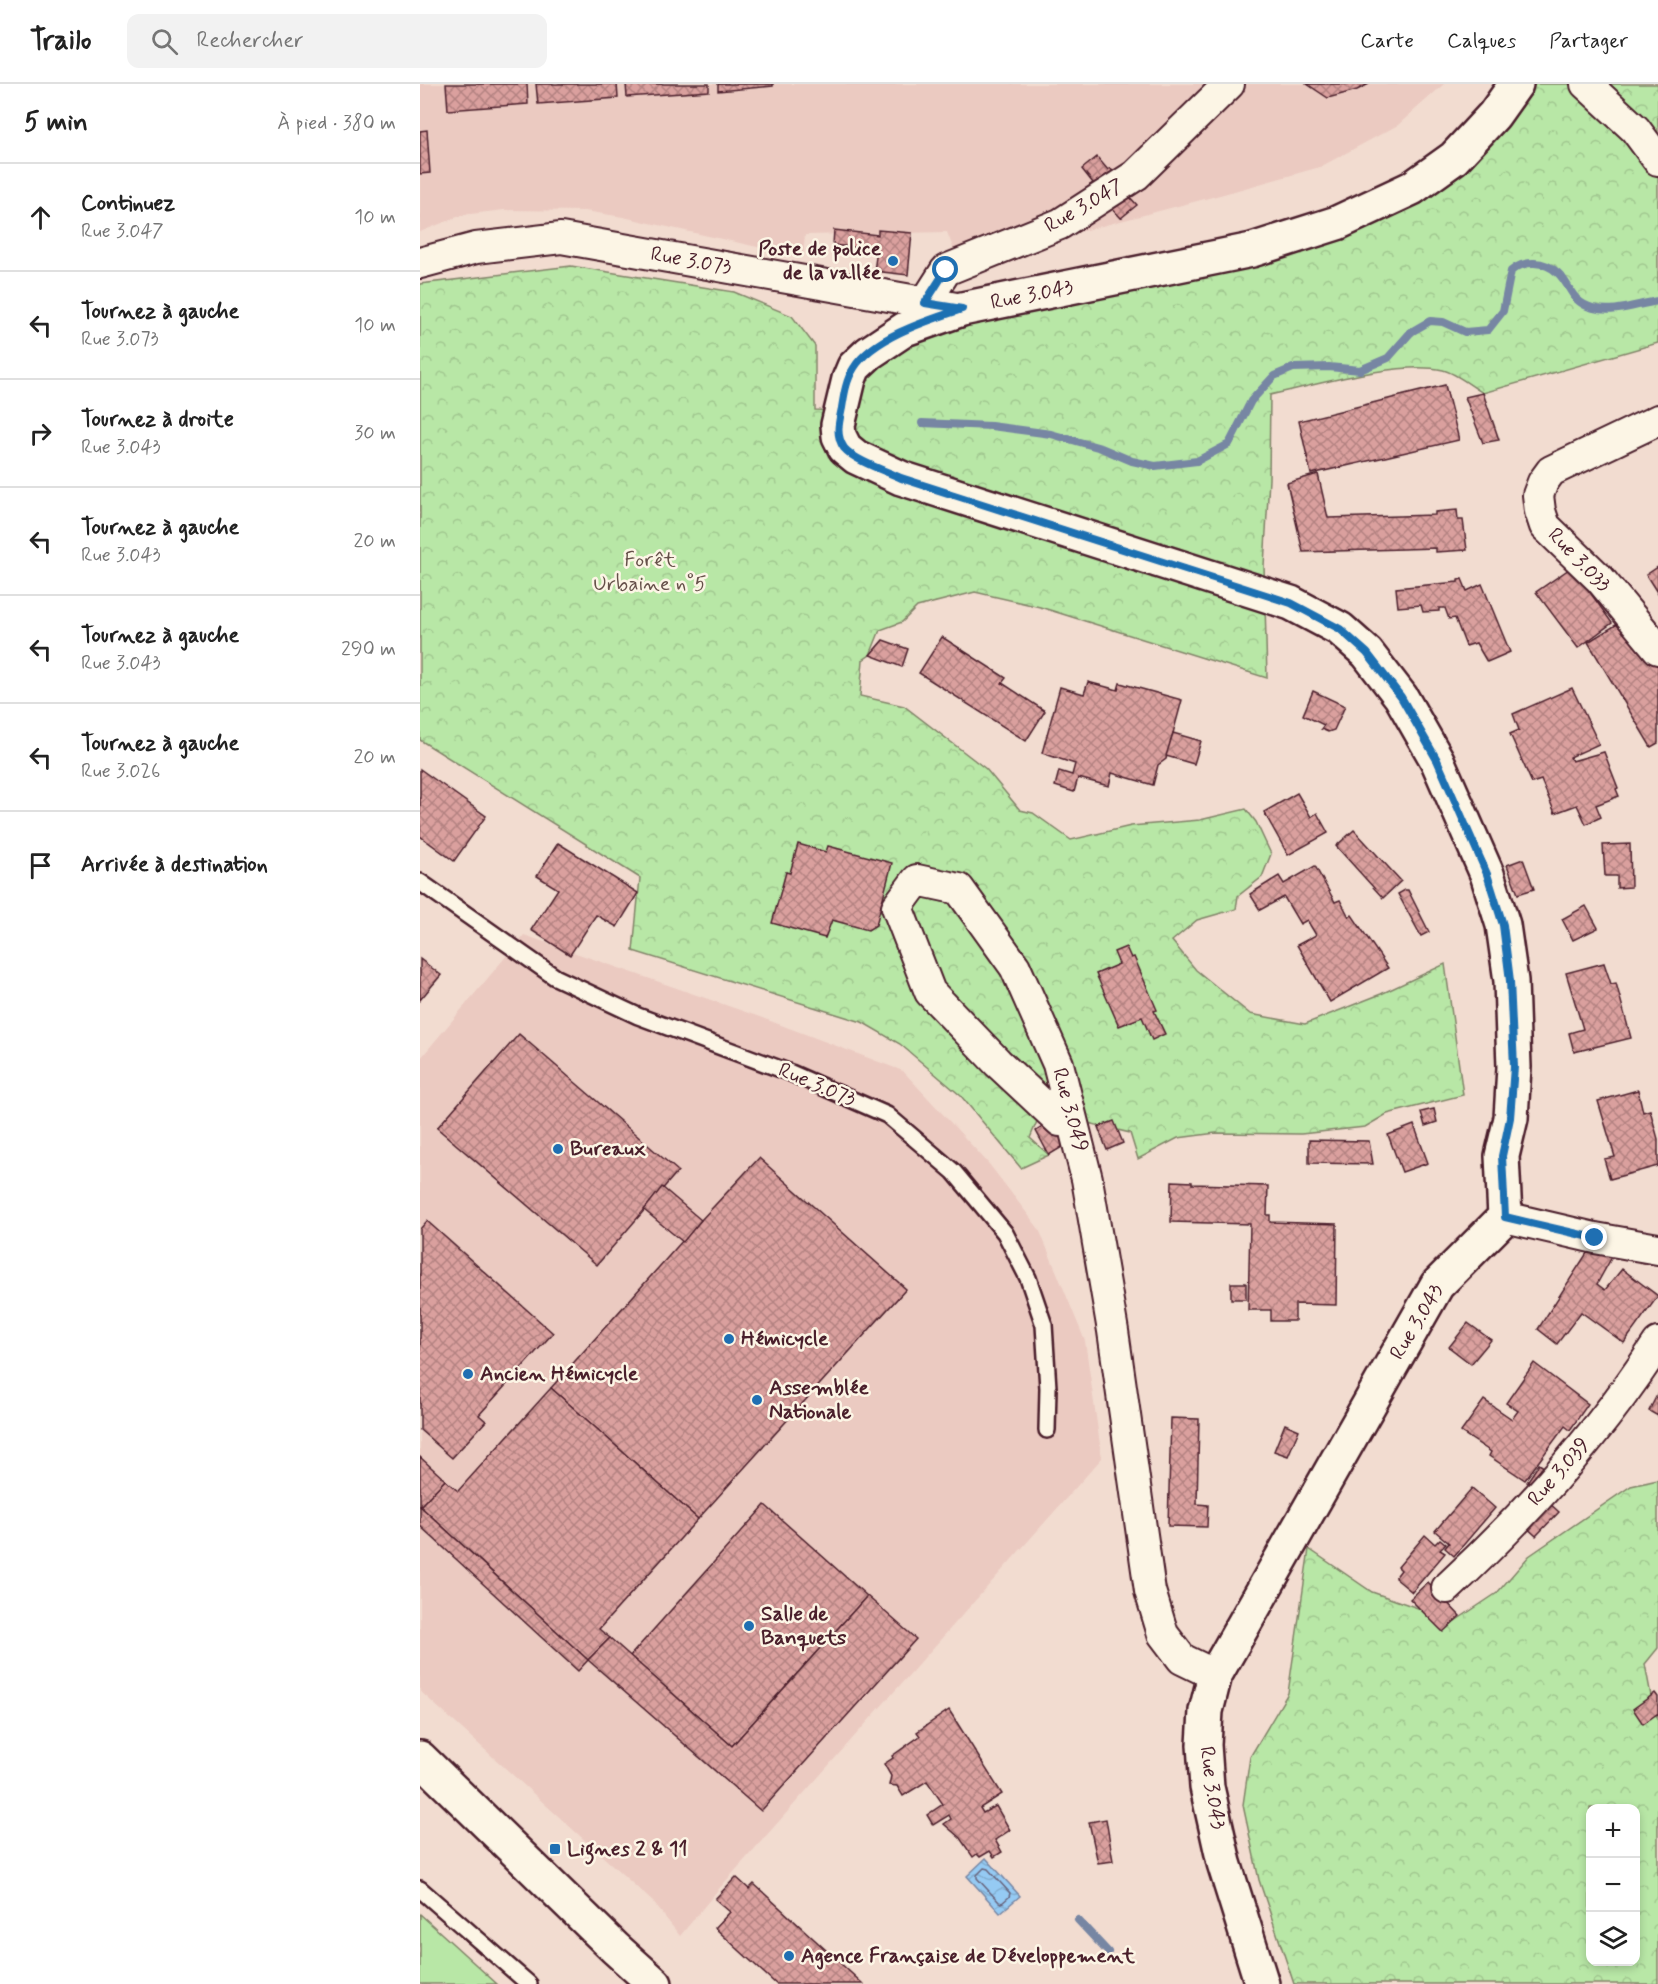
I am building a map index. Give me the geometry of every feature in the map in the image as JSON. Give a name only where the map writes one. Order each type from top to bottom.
[{"type":"street","name":"Rue 3.047","points":[[925,303],[946,270],[1060,224],[1136,175],[1229,84]]},
{"type":"street","name":"Rue 3.043","points":[[1262,1984],[1224,1863],[1207,1787],[1203,1745],[1206,1711],[1215,1675],[1437,1285],[1505,1217],[1502,1156],[1510,1118],[1514,1067],[1510,981],[1503,925],[1487,874],[1441,770],[1401,697],[1367,653],[1340,629],[1291,603],[901,478],[856,457],[845,448],[839,436],[838,425],[849,378],[854,368],[869,353],[905,329],[962,309],[1252,250],[1337,223],[1412,188],[1454,158],[1494,115],[1516,84]]},
{"type":"street","points":[[1586,84],[1635,129],[1658,160]]},
{"type":"street","name":"Rue 3.073","points":[[420,262],[476,248],[561,238],[962,309]]},
{"type":"street","name":"Rue 3.033","points":[[1658,420],[1551,471],[1538,495],[1545,526],[1600,579],[1658,649]]},
{"type":"street","name":"Rue 3.049","points":[[1060,1121],[998,1063],[930,992],[897,907],[917,880],[958,889],[1015,967],[1058,1064],[1088,1179],[1113,1331],[1150,1591],[1163,1634],[1182,1659],[1215,1675]]},
{"type":"street","points":[[1505,1217],[1658,1250]]},
{"type":"street","name":"Rue 3.039","points":[[1447,1588],[1493,1545],[1541,1494],[1635,1378],[1658,1343]]},
{"type":"street","points":[[424,1768],[655,1984]]},
{"type":"lane","name":"Rue 3.073","points":[[420,882],[555,976],[638,1016],[791,1073],[887,1115],[954,1172],[1005,1233],[1028,1278],[1044,1325],[1048,1388],[1047,1430]]},
{"type":"lane","points":[[420,1889],[529,1984]]},
{"type":"shaded area","points":[[420,84],[1444,84],[1398,125],[1320,167],[1220,195],[1056,238],[955,253],[947,232],[805,235],[803,257],[623,217],[585,211],[504,210],[462,215],[420,232]]},
{"type":"shaded area","name":"Assemblée Nationale","points":[[524,935],[757,1016],[903,1071],[989,1164],[1039,1229],[1085,1341],[1102,1458],[717,1891],[680,1936],[653,1902],[420,1691],[420,1059]]},
{"type":"green space","name":"Forêt Urbaine n°5","points":[[1514,84],[1658,84],[1658,343],[1483,393],[1443,370],[1404,368],[1357,375],[1270,395],[1269,479],[1264,566],[1267,678],[1040,607],[975,592],[917,607],[902,622],[880,630],[870,655],[863,660],[860,696],[904,706],[986,769],[1020,810],[1033,813],[1071,840],[1131,826],[1200,820],[1246,809],[1256,822],[1271,854],[1262,877],[1238,896],[1236,909],[1197,920],[1172,941],[1196,970],[1250,1014],[1305,1024],[1381,994],[1445,964],[1463,1095],[1387,1114],[1365,1127],[1301,1134],[1216,1133],[1178,1138],[1138,1159],[1130,1133],[1041,1112],[1030,1138],[1049,1155],[1021,1168],[961,1096],[900,1044],[862,1022],[633,951],[640,878],[420,740],[420,284],[571,266],[734,292],[792,316],[815,346],[815,410],[842,411],[886,344],[1250,249],[1410,187]]},
{"type":"green space","points":[[1658,1480],[1658,1648],[1645,1664],[1654,1712],[1658,1718],[1658,1984],[1294,1984],[1259,1880],[1243,1805],[1250,1757],[1288,1693],[1309,1549],[1372,1592],[1455,1621],[1497,1593],[1529,1556],[1631,1486]]},
{"type":"green space","points":[[420,1914],[497,1984],[420,1984]]},
{"type":"water","points":[[986,1858],[1020,1896],[1000,1913],[967,1876]]},
{"type":"building","points":[[446,84],[527,84],[528,104],[448,110]]},
{"type":"building","points":[[536,84],[617,84],[618,98],[538,104]]},
{"type":"building","points":[[626,84],[709,84],[709,91],[627,97]]},
{"type":"building","points":[[718,84],[773,84],[773,86],[718,91]]},
{"type":"building","points":[[1307,84],[1369,84],[1357,90],[1328,98]]},
{"type":"building","points":[[427,130],[430,173],[420,174],[420,131]]},
{"type":"building","points":[[1097,157],[1131,192],[1128,195],[1137,205],[1121,218],[1090,185],[1093,183],[1082,169]]},
{"type":"building","name":"Poste de police de la vallée","points":[[834,230],[878,235],[878,230],[912,233],[908,275],[874,271],[877,250],[833,245]]},
{"type":"building","points":[[1445,385],[1459,440],[1311,474],[1299,421]]},
{"type":"building","points":[[1483,393],[1499,440],[1483,443],[1465,397]]},
{"type":"building","points":[[1318,474],[1328,518],[1435,515],[1435,512],[1457,510],[1458,520],[1463,520],[1467,550],[1436,552],[1436,548],[1303,552],[1287,483]]},
{"type":"building","points":[[1572,567],[1612,623],[1578,648],[1536,592]]},
{"type":"building","points":[[1658,567],[1658,594],[1646,575]]},
{"type":"building","points":[[1462,579],[1467,591],[1482,584],[1510,652],[1487,662],[1476,643],[1466,646],[1455,618],[1449,619],[1445,608],[1439,608],[1439,611],[1423,612],[1421,605],[1398,607],[1396,588],[1458,582]]},
{"type":"building","points":[[1629,617],[1658,665],[1658,743],[1651,747],[1588,642]]},
{"type":"building","points":[[942,637],[1006,678],[1002,683],[1045,711],[1026,741],[919,673]]},
{"type":"building","points":[[883,640],[908,649],[902,667],[870,655]]},
{"type":"building","points":[[1088,682],[1118,690],[1120,683],[1182,700],[1166,759],[1158,765],[1153,785],[1112,773],[1109,786],[1078,778],[1074,792],[1055,786],[1059,771],[1072,775],[1075,764],[1042,753],[1060,687],[1084,694]]},
{"type":"building","points":[[1572,688],[1599,744],[1570,757],[1572,761],[1604,752],[1619,796],[1596,805],[1601,817],[1586,824],[1577,805],[1555,813],[1541,780],[1532,783],[1510,734],[1519,730],[1513,714]]},
{"type":"building","points":[[1313,691],[1345,706],[1334,730],[1328,732],[1321,729],[1324,725],[1303,715]]},
{"type":"building","points":[[1173,733],[1201,741],[1194,764],[1166,756]]},
{"type":"building","points":[[420,769],[486,816],[454,861],[420,836]]},
{"type":"building","points":[[1297,793],[1311,817],[1317,813],[1328,833],[1288,855],[1264,812]]},
{"type":"building","points":[[1354,830],[1401,881],[1383,898],[1336,846]]},
{"type":"building","points":[[558,843],[638,893],[617,927],[596,915],[570,955],[531,930],[558,889],[537,876]]},
{"type":"building","points":[[798,844],[826,852],[828,846],[892,863],[876,925],[868,930],[832,920],[825,938],[772,923],[786,872],[790,873]]},
{"type":"building","points":[[1630,844],[1631,887],[1617,888],[1617,876],[1605,876],[1603,845]]},
{"type":"building","points":[[1523,859],[1534,889],[1518,894],[1507,865]]},
{"type":"building","points":[[1315,866],[1335,902],[1340,900],[1349,917],[1352,915],[1388,968],[1330,1002],[1297,945],[1316,935],[1307,920],[1300,924],[1284,897],[1260,910],[1250,894],[1279,876],[1284,884]]},
{"type":"building","points":[[1408,890],[1429,932],[1421,936],[1398,894]]},
{"type":"building","points":[[1586,906],[1598,928],[1573,940],[1562,919]]},
{"type":"building","points":[[1126,947],[1131,958],[1134,957],[1165,1034],[1152,1040],[1142,1017],[1119,1026],[1096,974],[1119,964],[1114,952]]},
{"type":"building","points":[[420,959],[441,975],[420,1000]]},
{"type":"building","points":[[1604,963],[1611,984],[1616,983],[1631,1038],[1574,1052],[1569,1033],[1583,1029],[1566,973]]},
{"type":"building","name":"Bureaux","points":[[519,1034],[678,1171],[597,1265],[437,1128]]},
{"type":"building","points":[[1638,1090],[1643,1112],[1650,1110],[1658,1139],[1658,1166],[1610,1179],[1604,1159],[1615,1157],[1598,1101]]},
{"type":"building","points":[[1434,1109],[1437,1122],[1425,1126],[1421,1112]]},
{"type":"building","points":[[1052,1121],[1067,1144],[1049,1155],[1036,1131]]},
{"type":"building","points":[[1114,1121],[1123,1143],[1107,1150],[1098,1127]]},
{"type":"building","points":[[1414,1125],[1428,1163],[1402,1172],[1388,1135]]},
{"type":"building","points":[[1309,1140],[1369,1141],[1373,1164],[1309,1163]]},
{"type":"building","name":"Hémicycle","points":[[759,1158],[906,1289],[698,1519],[551,1388]]},
{"type":"building","points":[[1172,1181],[1192,1182],[1192,1184],[1268,1186],[1267,1215],[1270,1215],[1270,1222],[1337,1224],[1336,1305],[1295,1304],[1295,1321],[1271,1321],[1271,1310],[1248,1310],[1250,1224],[1171,1222]]},
{"type":"building","points":[[662,1187],[701,1220],[683,1242],[644,1210]]},
{"type":"building","name":"Ancien Hémicycle","points":[[427,1221],[553,1333],[479,1415],[486,1421],[452,1458],[420,1430],[420,1229]]},
{"type":"building","points":[[1587,1253],[1613,1255],[1597,1284],[1605,1290],[1622,1269],[1658,1296],[1624,1343],[1581,1312],[1557,1344],[1538,1329]]},
{"type":"building","points":[[1231,1283],[1246,1283],[1246,1299],[1231,1299]]},
{"type":"building","points":[[1468,1323],[1491,1340],[1471,1364],[1449,1347]]},
{"type":"building","points":[[1534,1363],[1588,1404],[1570,1430],[1565,1426],[1525,1480],[1489,1456],[1491,1452],[1461,1432],[1484,1400],[1512,1419],[1518,1411],[1506,1403]]},
{"type":"building","points":[[551,1388],[698,1519],[599,1629],[610,1638],[588,1660],[420,1506],[445,1480],[458,1491]]},
{"type":"building","points":[[1658,1393],[1658,1416],[1649,1411]]},
{"type":"building","points":[[1171,1418],[1199,1419],[1197,1504],[1208,1505],[1207,1527],[1168,1526]]},
{"type":"building","points":[[1285,1424],[1299,1430],[1288,1456],[1274,1451]]},
{"type":"building","points":[[420,1457],[445,1480],[420,1506]]},
{"type":"building","points":[[1539,1464],[1547,1469],[1535,1486],[1527,1482]]},
{"type":"building","points":[[1472,1488],[1495,1508],[1454,1556],[1445,1548],[1449,1543],[1435,1531]]},
{"type":"building","points":[[1547,1501],[1559,1512],[1536,1536],[1524,1525]]},
{"type":"building","name":"Salle de Banquets","points":[[765,1505],[867,1596],[732,1746],[630,1656]]},
{"type":"building","points":[[420,1506],[588,1660],[578,1671],[420,1526]]},
{"type":"building","points":[[1425,1535],[1435,1544],[1440,1539],[1446,1544],[1440,1550],[1445,1553],[1412,1592],[1395,1578],[1401,1570],[1398,1567]]},
{"type":"building","points":[[1428,1582],[1460,1616],[1443,1632],[1410,1599]]},
{"type":"building","points":[[867,1596],[916,1639],[761,1811],[588,1660],[610,1638],[732,1746]]},
{"type":"building","points":[[1655,1693],[1658,1697],[1658,1715],[1643,1724],[1633,1709]]},
{"type":"building","points":[[949,1710],[1002,1794],[980,1808],[983,1813],[996,1806],[1010,1830],[995,1840],[1002,1852],[994,1857],[990,1851],[980,1857],[977,1854],[973,1857],[960,1838],[944,1824],[951,1819],[949,1815],[933,1825],[927,1815],[943,1804],[927,1781],[903,1796],[897,1786],[889,1785],[891,1776],[884,1764],[920,1736],[917,1732]]},
{"type":"building","points":[[1106,1819],[1113,1861],[1098,1863],[1089,1822]]},
{"type":"building","name":"Agence Française de Développement","points":[[736,1877],[749,1889],[754,1884],[863,1984],[776,1984],[715,1928],[730,1912],[715,1899]]},
{"type":"waterway","points":[[922,423],[991,426],[1051,434],[1101,448],[1132,461],[1155,466],[1197,461],[1229,444],[1251,401],[1274,376],[1293,368],[1329,367],[1360,370],[1388,358],[1411,332],[1430,321],[1443,322],[1465,332],[1488,330],[1503,311],[1511,271],[1516,267],[1528,263],[1547,266],[1558,273],[1580,302],[1601,310],[1658,301]]},
{"type":"waterway","points":[[1078,1920],[1108,1952]]},
{"type":"place","name":"Poste de police de la vallée","points":[[893,261]]},
{"type":"place","name":"Bureaux","points":[[558,1149]]},
{"type":"place","name":"Hémicycle","points":[[729,1339]]},
{"type":"place","name":"Ancien Hémicycle","points":[[468,1374]]},
{"type":"place","name":"Assemblée Nationale","points":[[757,1400]]},
{"type":"place","name":"Salle de Banquets","points":[[749,1626]]},
{"type":"place","name":"Lignes 2 & 11","points":[[555,1849]]},
{"type":"place","name":"Agence Française de Développement","points":[[789,1956]]},
{"type":"route","points":[[946,270],[925,303],[962,309],[905,329],[869,353],[854,368],[843,398],[838,425],[839,436],[845,448],[856,457],[901,478],[1291,603],[1340,629],[1367,653],[1401,697],[1437,760],[1487,874],[1503,925],[1510,981],[1514,1067],[1510,1118],[1502,1156],[1505,1217],[1595,1238]]}]
